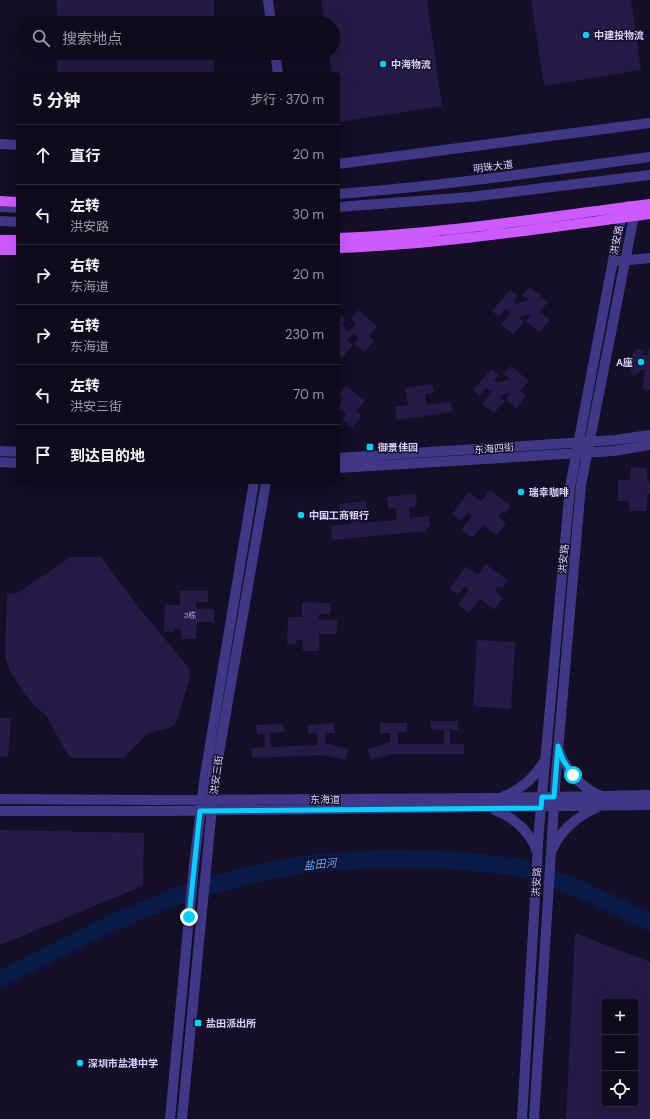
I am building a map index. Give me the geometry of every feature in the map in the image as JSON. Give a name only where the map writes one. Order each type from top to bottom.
[{"type":"main road","points":[[0,201],[16,202]]},
{"type":"main road","points":[[340,238],[432,232],[650,204]]},
{"type":"main road","points":[[340,248],[432,242],[650,214]]},
{"type":"main road","points":[[0,240],[16,240]]},
{"type":"main road","points":[[0,250],[16,250]]},
{"type":"street","points":[[268,0],[270,16]]},
{"type":"street","points":[[276,60],[278,72]]},
{"type":"street","points":[[340,164],[650,123]]},
{"type":"street","points":[[0,144],[16,145]]},
{"type":"street","name":"明珠大道","points":[[340,194],[384,191],[443,184],[650,157]]},
{"type":"street","points":[[340,207],[470,197],[650,174]]},
{"type":"street","name":"洪安路","points":[[522,1119],[537,859],[570,487],[620,218],[628,206],[634,216],[582,485],[558,746],[534,1119]]},
{"type":"street","points":[[0,207],[16,208]]},
{"type":"street","points":[[0,221],[16,222]]},
{"type":"street","points":[[612,262],[650,258]]},
{"type":"street","name":"东海四街","points":[[340,468],[589,447],[615,440],[650,435]]},
{"type":"street","name":"东海四街","points":[[589,447],[614,450],[650,445]]},
{"type":"street","name":"东海四街","points":[[340,458],[577,448]]},
{"type":"street","points":[[0,451],[16,452]]},
{"type":"street","points":[[0,462],[16,463]]},
{"type":"street","name":"洪安三街","points":[[170,1119],[200,811],[254,484]]},
{"type":"street","name":"洪安三街","points":[[182,1119],[216,768],[266,484]]},
{"type":"street","points":[[558,746],[563,760],[573,775],[591,791],[603,796]]},
{"type":"street","points":[[497,798],[524,785],[538,770],[546,758]]},
{"type":"street","name":"东海道","points":[[554,802],[603,796],[650,795]]},
{"type":"street","name":"东海道","points":[[0,798],[202,800],[497,798],[599,807],[650,806]]},
{"type":"street","name":"东海道","points":[[0,811],[212,811],[489,808],[542,802]]},
{"type":"street","points":[[550,860],[555,842],[568,827],[583,815],[599,807]]},
{"type":"street","points":[[489,808],[506,815],[521,826],[532,841],[537,859]]},
{"type":"building","points":[[57,0],[214,0],[214,16],[57,16]]},
{"type":"building","name":"中海物流","points":[[321,0],[427,0],[442,106],[340,122],[340,72],[332,72],[330,60],[340,60],[340,16],[324,16]]},
{"type":"building","name":"中建投物流","points":[[531,0],[631,0],[641,70],[544,86]]},
{"type":"building","points":[[57,60],[214,60],[214,72],[57,72]]},
{"type":"building","points":[[530,287],[548,302],[540,312],[550,320],[539,332],[526,321],[530,316],[528,314],[518,317],[524,322],[513,334],[501,325],[511,313],[505,309],[499,317],[492,311],[510,290],[518,296],[513,301],[516,304],[529,300],[522,295]]},
{"type":"building","points":[[358,310],[377,326],[369,336],[374,341],[364,352],[354,344],[359,338],[353,334],[347,340],[353,345],[342,358],[340,356],[340,315],[346,320],[342,325],[349,331],[356,323],[351,319]]},
{"type":"building","name":"A座","points":[[636,349],[643,350],[642,354],[648,355],[650,349],[650,390],[642,389],[645,370],[640,369],[639,374],[636,373],[636,376],[632,375],[633,373],[630,372],[633,352],[636,353]]},
{"type":"building","points":[[511,366],[529,381],[520,391],[526,396],[516,408],[506,399],[511,394],[509,393],[499,396],[505,401],[494,413],[482,404],[492,392],[486,388],[480,396],[473,390],[491,369],[499,375],[494,380],[497,383],[510,379],[503,374]]},
{"type":"building","points":[[432,384],[434,393],[425,394],[427,405],[451,401],[452,412],[397,420],[395,407],[408,405],[405,388]]},
{"type":"building","points":[[346,386],[365,401],[356,411],[362,416],[352,428],[342,419],[346,414],[341,409],[340,410],[340,404],[344,399],[340,393]]},
{"type":"building","points":[[631,467],[647,468],[647,481],[650,481],[650,494],[647,494],[647,511],[629,511],[629,501],[618,501],[618,480],[630,480]]},
{"type":"building","points":[[490,490],[511,506],[505,514],[502,512],[498,517],[506,523],[497,535],[483,525],[472,538],[461,530],[472,516],[468,512],[461,521],[452,514],[469,492],[481,501]]},
{"type":"building","points":[[416,494],[417,506],[409,507],[410,518],[429,516],[430,527],[426,527],[427,531],[332,540],[331,526],[351,524],[349,512],[340,512],[339,504],[366,501],[367,510],[360,511],[361,523],[397,520],[396,508],[388,509],[387,497]]},
{"type":"building","points":[[71,557],[101,557],[140,609],[189,668],[190,677],[175,724],[169,728],[155,731],[145,736],[124,758],[70,757],[46,715],[35,706],[23,692],[10,671],[5,656],[7,594],[19,592]]},
{"type":"building","points":[[486,564],[508,581],[502,588],[499,586],[495,591],[503,598],[494,610],[480,599],[469,613],[458,604],[469,590],[465,586],[458,595],[449,589],[466,566],[478,575]]},
{"type":"building","points":[[180,591],[208,591],[208,602],[196,602],[196,608],[214,609],[214,622],[197,622],[196,639],[181,639],[181,629],[174,629],[174,632],[164,632],[165,605],[180,605]]},
{"type":"building","points":[[302,602],[331,603],[330,614],[319,614],[319,620],[337,620],[337,634],[319,634],[319,651],[303,651],[303,641],[296,640],[296,644],[287,644],[288,617],[302,617]]},
{"type":"building","points":[[477,640],[515,642],[511,709],[473,706]]},
{"type":"building","points":[[0,718],[11,718],[8,757],[0,756]]},
{"type":"building","points":[[431,721],[458,721],[458,730],[450,730],[450,744],[464,744],[464,754],[392,754],[371,760],[368,749],[390,742],[390,733],[380,733],[380,723],[407,723],[407,732],[398,732],[398,744],[444,744],[444,730],[431,729]]},
{"type":"building","points":[[334,723],[335,733],[325,733],[325,743],[348,749],[345,760],[323,755],[252,758],[252,748],[265,747],[264,734],[257,734],[256,725],[283,724],[284,732],[270,733],[271,747],[317,745],[317,733],[308,733],[308,725]]},
{"type":"building","points":[[0,830],[144,833],[143,886],[0,945]]},
{"type":"building","points":[[575,933],[650,962],[650,1119],[566,1119]]},
{"type":"waterway","name":"盐田河","points":[[0,979],[112,923],[177,896],[244,876],[313,863],[381,859],[451,860],[519,867],[572,886],[650,922]]},
{"type":"place","name":"中建投物流","points":[[586,35]]},
{"type":"place","name":"中海物流","points":[[383,64]]},
{"type":"place","name":"A座","points":[[641,362]]},
{"type":"place","name":"御景佳园","points":[[370,447]]},
{"type":"place","name":"瑞幸咖啡","points":[[521,492]]},
{"type":"place","name":"中国工商银行","points":[[301,515]]},
{"type":"place","name":"盐田派出所","points":[[198,1023]]},
{"type":"place","name":"深圳市盐港中学","points":[[80,1063]]},
{"type":"route","points":[[189,917],[200,811],[541,808],[542,797],[554,797],[558,746],[563,760],[573,775]]}]
